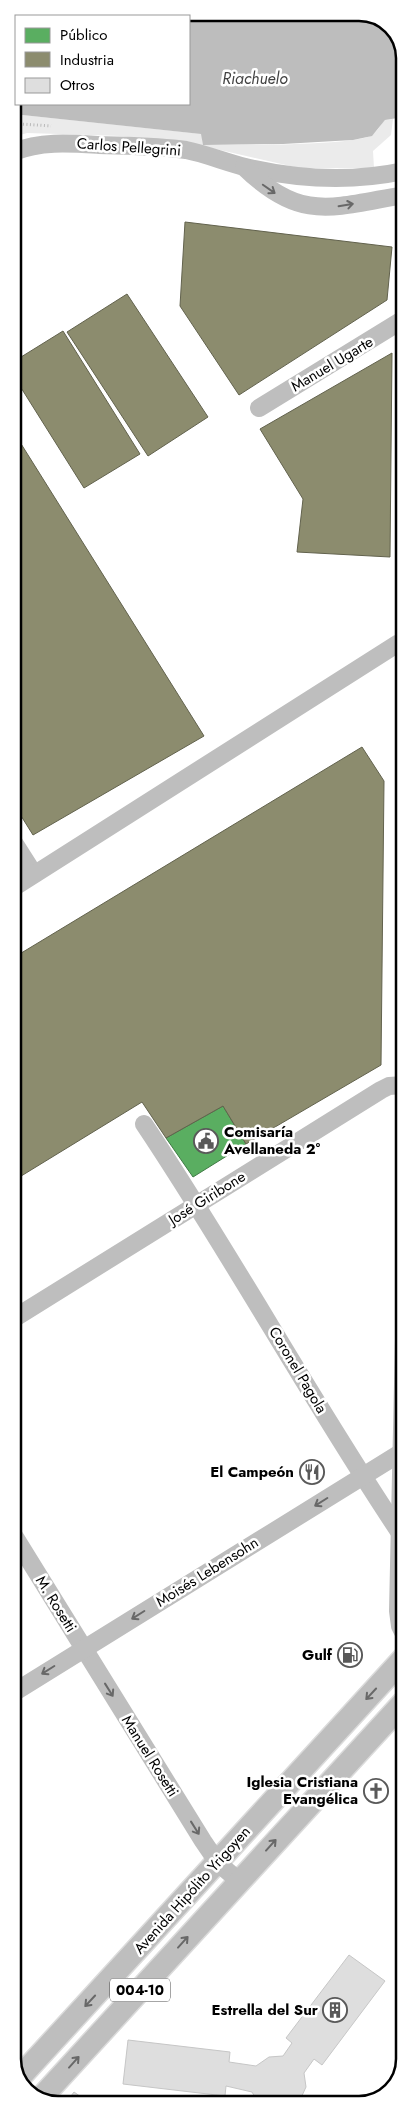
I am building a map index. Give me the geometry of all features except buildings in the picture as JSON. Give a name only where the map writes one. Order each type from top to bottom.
[{"type":"main road","name":"Avenida Hipólito Yrigoyen","points":[[23,2071],[218,1863],[396,1667]]},
{"type":"main road","name":"Avenida Hipólito Yrigoyen","points":[[45,2093],[396,1711]]},
{"type":"street","name":"Carlos Pellegrini","points":[[21,148],[49,142],[166,148],[298,176],[372,177],[395,173]]},
{"type":"street","name":"Carlos Pellegrini","points":[[244,166],[260,182],[278,195],[298,204],[330,207],[395,196]]},
{"type":"street","points":[[298,176],[289,186],[292,200],[298,204]]},
{"type":"street","name":"Manuel Ugarte","points":[[259,408],[395,325]]},
{"type":"street","points":[[21,882],[395,645]]},
{"type":"street","points":[[21,854],[34,874]]},
{"type":"street","name":"José Giribone","points":[[22,1314],[381,1090],[396,1086]]},
{"type":"street","name":"Coronel Pagola","points":[[144,1124],[198,1204],[362,1476],[396,1525]]},
{"type":"street","name":"Moisés Lebensohn","points":[[22,1687],[396,1456]]},
{"type":"street","name":"M. Rosetti","points":[[22,1548],[84,1648]]},
{"type":"street","name":"Manuel Rosetti","points":[[84,1648],[218,1863]]},
{"type":"street","points":[[218,1863],[239,1881]]},
{"type":"shaded area","points":[[21,115],[202,134],[203,145],[319,143],[361,139],[376,132],[385,120],[393,119],[391,135],[373,151],[374,168],[299,168],[194,144],[121,136],[27,133],[21,135]]},
{"type":"water","name":"Riachuelo","points":[[190,21],[361,21],[377,26],[392,42],[395,54],[395,118],[385,120],[372,136],[353,140],[283,144],[203,145],[201,134],[21,115],[21,105],[190,105]]},
{"type":"place","name":"Comisaría Avellaneda 2°","points":[[206,1141]]},
{"type":"place","name":"El Campeón","points":[[312,1472]]},
{"type":"place","name":"Gulf","points":[[350,1655]]},
{"type":"place","name":"Iglesia Cristiana Evangélica","points":[[376,1791]]},
{"type":"place","name":"Estrella del Sur","points":[[335,2010]]}]
